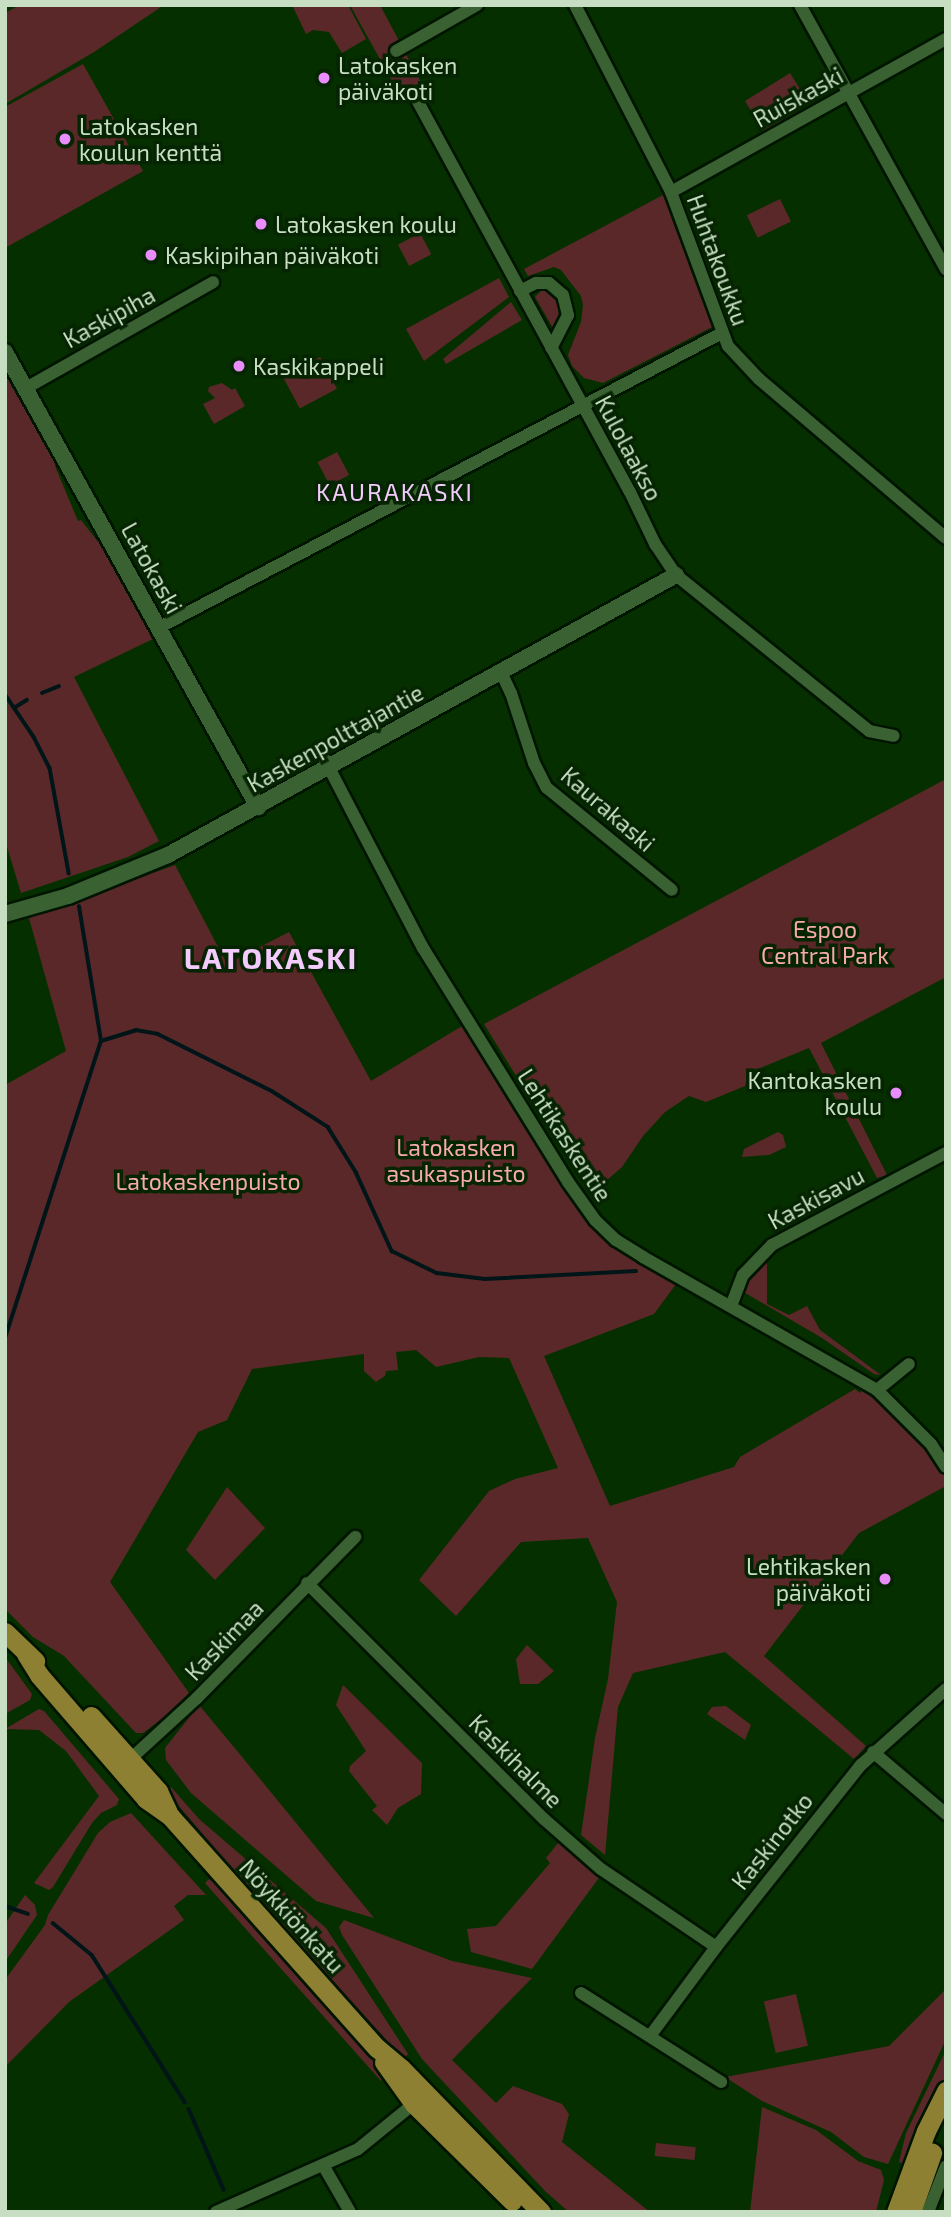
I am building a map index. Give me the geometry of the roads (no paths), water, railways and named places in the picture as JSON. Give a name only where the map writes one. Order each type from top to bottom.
[{"type":"main road","name":"Nöykkiönkatu","points":[[5,1632],[26,1654],[47,1670],[125,1763],[146,1799],[170,1816],[377,2049],[390,2075],[420,2099],[541,2212]]},
{"type":"main road","points":[[896,2212],[926,2131],[946,2091]]},
{"type":"main road","name":"Nöykkiönkatu","points":[[420,2099],[485,2178],[524,2212]]},
{"type":"main road","points":[[911,2212],[946,2116]]},
{"type":"street","points":[[396,51],[477,5]]},
{"type":"street","name":"Huhtakoukku","points":[[575,5],[671,192],[722,333],[733,354],[946,538]]},
{"type":"street","points":[[800,5],[946,269]]},
{"type":"street","name":"Ruiskaski","points":[[671,192],[946,39]]},
{"type":"street","name":"Kulolaakso","points":[[417,100],[655,544],[676,575],[869,731],[894,736]]},
{"type":"street","name":"Kaskipiha","points":[[26,388],[213,282]]},
{"type":"street","points":[[520,291],[536,284],[549,283],[563,295],[568,315],[551,348]]},
{"type":"street","points":[[160,627],[722,333]]},
{"type":"street","name":"Latokaski","points":[[5,352],[258,807]]},
{"type":"street","name":"Kaskenpolttajantie","points":[[5,914],[129,873],[258,807],[326,763],[501,672],[676,575]]},
{"type":"street","name":"Kaurakaski","points":[[501,672],[511,693],[534,763],[547,788],[672,890]]},
{"type":"street","name":"Lehtikaskentie","points":[[326,763],[423,948],[568,1182],[595,1220],[643,1257],[877,1391],[931,1444],[946,1467]]},
{"type":"street","name":"Kaskisavu","points":[[730,1306],[743,1275],[772,1245],[946,1153]]},
{"type":"street","points":[[877,1391],[909,1364]]},
{"type":"street","name":"Kaskimaa","points":[[125,1763],[197,1698],[355,1537]]},
{"type":"street","name":"Kaskihalme","points":[[307,1583],[544,1819],[601,1870],[716,1947]]},
{"type":"street","name":"Kaskinotko","points":[[650,2036],[716,1947],[873,1752],[946,1689]]},
{"type":"street","points":[[873,1752],[946,1814]]},
{"type":"street","points":[[581,1993],[721,2082]]},
{"type":"street","points":[[216,2212],[323,2165],[375,2138],[420,2099]]},
{"type":"street","points":[[323,2165],[351,2212]]},
{"type":"street","points":[[928,2212],[946,2166]]},
{"type":"waterway","points":[[42,693],[59,686]]},
{"type":"waterway","points":[[5,694],[34,737],[50,768],[69,873]]},
{"type":"waterway","points":[[14,708],[27,700]]},
{"type":"waterway","points":[[5,1338],[101,1041],[79,907]]},
{"type":"waterway","points":[[101,1041],[136,1030],[158,1034],[272,1091],[328,1127],[356,1172],[392,1251],[437,1273],[485,1279],[636,1271]]},
{"type":"waterway","points":[[5,1906],[28,1914]]},
{"type":"waterway","points":[[53,1923],[92,1955],[185,2102]]},
{"type":"waterway","points":[[189,2109],[224,2190]]},
{"type":"place","name":"Latokasken päiväkoti","points":[[324,78]]},
{"type":"place","name":"Latokasken koulun kenttä","points":[[65,139]]},
{"type":"place","name":"Latokasken koulu","points":[[261,224]]},
{"type":"place","name":"Kaskipihan päiväkoti","points":[[151,255]]},
{"type":"place","name":"Kaskikappeli","points":[[239,366]]},
{"type":"place","name":"Kantokasken koulu","points":[[896,1093]]},
{"type":"place","name":"Lehtikasken päiväkoti","points":[[885,1579]]},
{"type":"district","name":"KAURAKASKI","points":[[395,492]]},
{"type":"district","name":"LATOKASKI","points":[[271,957]]},
{"type":"park label","name":"Espoo Central Park","points":[[825,942]]},
{"type":"park label","name":"Latokasken asukaspuisto","points":[[456,1160]]},
{"type":"park label","name":"Latokaskenpuisto","points":[[208,1181]]}]
